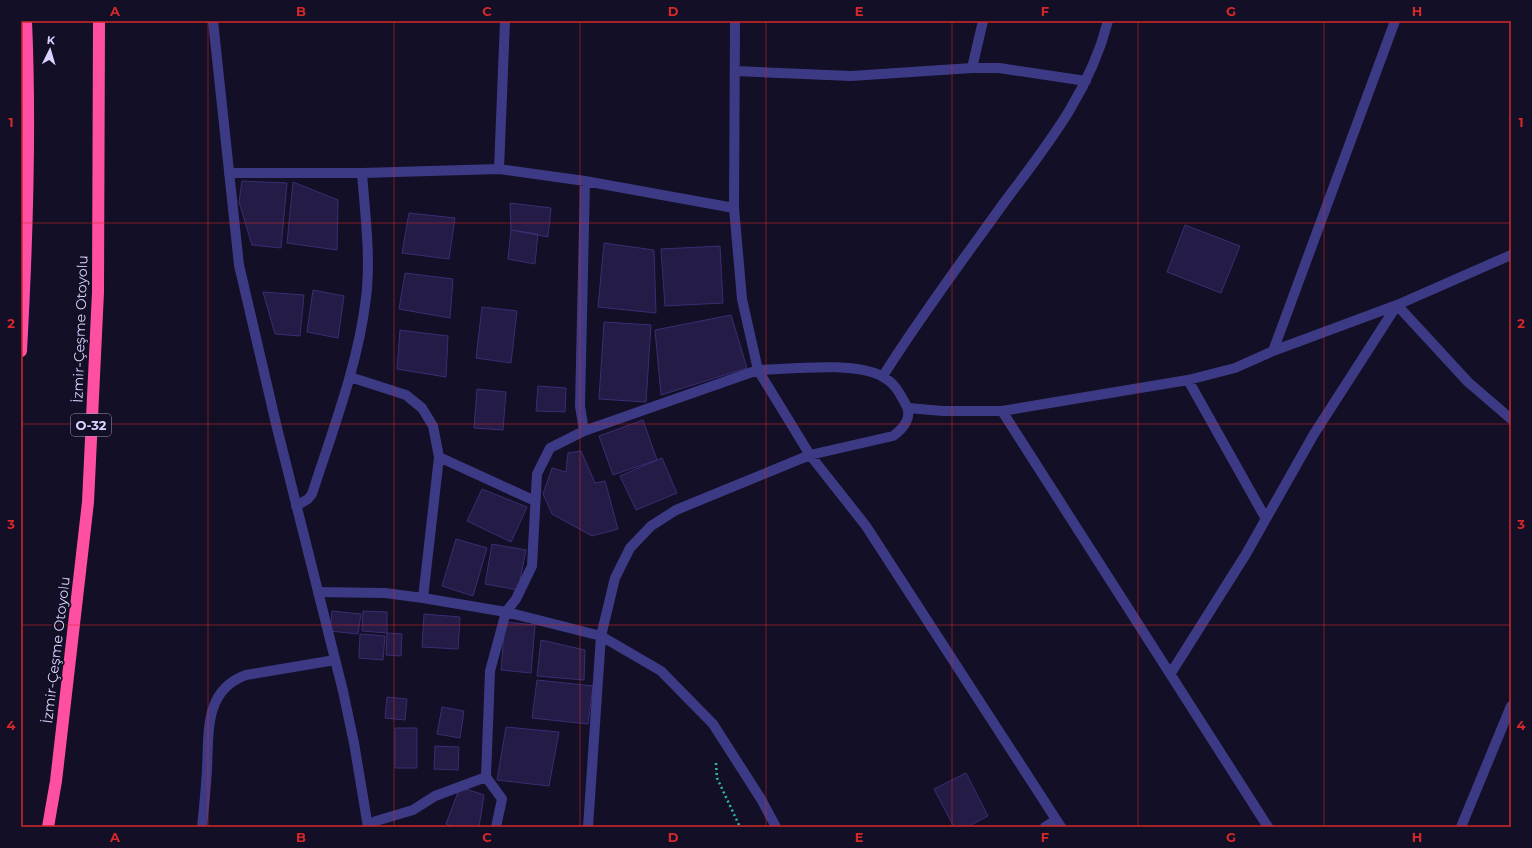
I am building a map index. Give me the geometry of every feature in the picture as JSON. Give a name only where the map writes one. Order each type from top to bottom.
[{"type":"highway","points":[[21,351],[25,283],[28,69],[26,21]]},
{"type":"highway","name":"İzmir-Çeşme Otoyolu","points":[[48,827],[56,781],[88,502],[98,292],[99,21]]},
{"type":"street","points":[[213,21],[239,265],[296,506],[335,660],[354,743],[368,826],[376,821],[413,810],[435,796],[486,777]]},
{"type":"street","points":[[499,169],[505,21]]},
{"type":"street","points":[[735,21],[734,208],[742,299],[758,370],[810,455],[866,526],[1059,823],[1045,827]]},
{"type":"street","points":[[972,68],[983,21]]},
{"type":"street","points":[[883,376],[917,322],[1064,121],[1086,81],[1097,57],[1108,21]]},
{"type":"street","points":[[1273,351],[1395,21]]},
{"type":"street","points":[[735,71],[851,76],[972,68],[999,68],[1086,81]]},
{"type":"street","points":[[229,173],[362,173],[499,169],[585,181],[734,208]]},
{"type":"street","points":[[296,506],[308,499],[312,494],[357,352],[366,296],[367,257],[362,173]]},
{"type":"street","points":[[584,431],[580,406],[585,181]]},
{"type":"street","points":[[908,408],[967,412],[1002,411],[1188,380],[1235,368],[1273,351],[1396,305],[1511,256]]},
{"type":"street","points":[[1396,305],[1468,382],[1511,420]]},
{"type":"street","points":[[1171,673],[1246,554],[1314,434],[1396,305]]},
{"type":"street","points":[[496,827],[502,799],[486,777],[490,672],[506,612],[516,599],[532,566],[537,474],[550,448],[584,431],[758,370],[847,368],[868,370],[883,376],[894,385],[908,408],[906,423],[901,431],[894,436],[810,455],[676,510],[651,526],[630,548],[615,578],[602,636],[588,827]]},
{"type":"street","points":[[350,377],[406,394],[422,408],[433,426],[439,457],[423,598]]},
{"type":"street","points":[[1188,380],[1266,519]]},
{"type":"street","points":[[1002,411],[1171,673],[1268,827]]},
{"type":"street","points":[[439,457],[535,501]]},
{"type":"street","points":[[318,592],[386,593],[423,598],[506,612],[602,636],[662,670],[713,724],[761,799],[776,827]]},
{"type":"street","points":[[202,827],[211,714],[220,692],[234,679],[246,675],[335,660]]},
{"type":"street","points":[[1461,827],[1511,706]]},
{"type":"path","points":[[715,755],[717,778],[740,827]]},
{"type":"building","points":[[242,181],[287,183],[281,248],[252,245],[239,202]]},
{"type":"building","points":[[293,182],[338,200],[337,250],[287,243]]},
{"type":"building","points":[[510,203],[551,208],[548,237],[511,230]]},
{"type":"building","points":[[409,213],[455,218],[449,259],[402,253]]},
{"type":"building","points":[[1185,225],[1240,246],[1221,293],[1167,272]]},
{"type":"building","points":[[511,230],[538,234],[535,264],[508,259]]},
{"type":"building","points":[[604,243],[654,250],[656,313],[598,307]]},
{"type":"building","points":[[720,246],[723,303],[665,306],[661,249]]},
{"type":"building","points":[[405,273],[453,279],[450,318],[399,309]]},
{"type":"building","points":[[313,290],[344,296],[338,338],[307,332]]},
{"type":"building","points":[[263,292],[304,295],[300,336],[275,334]]},
{"type":"building","points":[[482,307],[517,311],[511,363],[476,358]]},
{"type":"building","points":[[731,315],[747,368],[661,395],[655,330]]},
{"type":"building","points":[[604,322],[651,325],[646,402],[599,399]]},
{"type":"building","points":[[400,330],[448,336],[446,377],[397,369]]},
{"type":"building","points":[[538,386],[566,388],[565,412],[536,411]]},
{"type":"building","points":[[477,389],[506,392],[503,430],[474,428]]},
{"type":"building","points":[[643,420],[657,460],[613,475],[599,436]]},
{"type":"building","points":[[581,451],[595,483],[605,481],[618,529],[592,536],[552,514],[543,494],[552,468],[566,472],[568,453]]},
{"type":"building","points":[[662,458],[677,493],[636,510],[620,476]]},
{"type":"building","points":[[482,489],[527,507],[511,542],[467,521]]},
{"type":"building","points":[[456,539],[487,548],[473,596],[442,586]]},
{"type":"building","points":[[492,544],[526,550],[518,590],[485,584]]},
{"type":"building","points":[[332,611],[361,614],[358,634],[330,631]]},
{"type":"building","points":[[363,611],[387,612],[387,633],[362,631]]},
{"type":"building","points":[[424,614],[460,617],[458,649],[422,647]]},
{"type":"building","points":[[505,622],[535,625],[531,673],[501,670]]},
{"type":"building","points":[[387,633],[402,634],[401,656],[386,655]]},
{"type":"building","points":[[360,634],[385,636],[383,660],[359,658]]},
{"type":"building","points":[[541,640],[585,650],[584,680],[537,676]]},
{"type":"building","points":[[537,680],[593,686],[588,724],[532,718]]},
{"type":"building","points":[[387,697],[407,699],[405,720],[385,718]]},
{"type":"building","points":[[442,707],[464,711],[460,738],[437,734]]},
{"type":"building","points":[[506,727],[559,732],[549,786],[497,780]]},
{"type":"building","points":[[395,728],[417,728],[417,768],[395,768]]},
{"type":"building","points":[[435,746],[459,747],[458,770],[434,769]]},
{"type":"building","points":[[966,773],[988,816],[967,827],[954,827],[934,789]]},
{"type":"building","points":[[460,787],[484,795],[479,827],[454,827],[446,824]]}]
